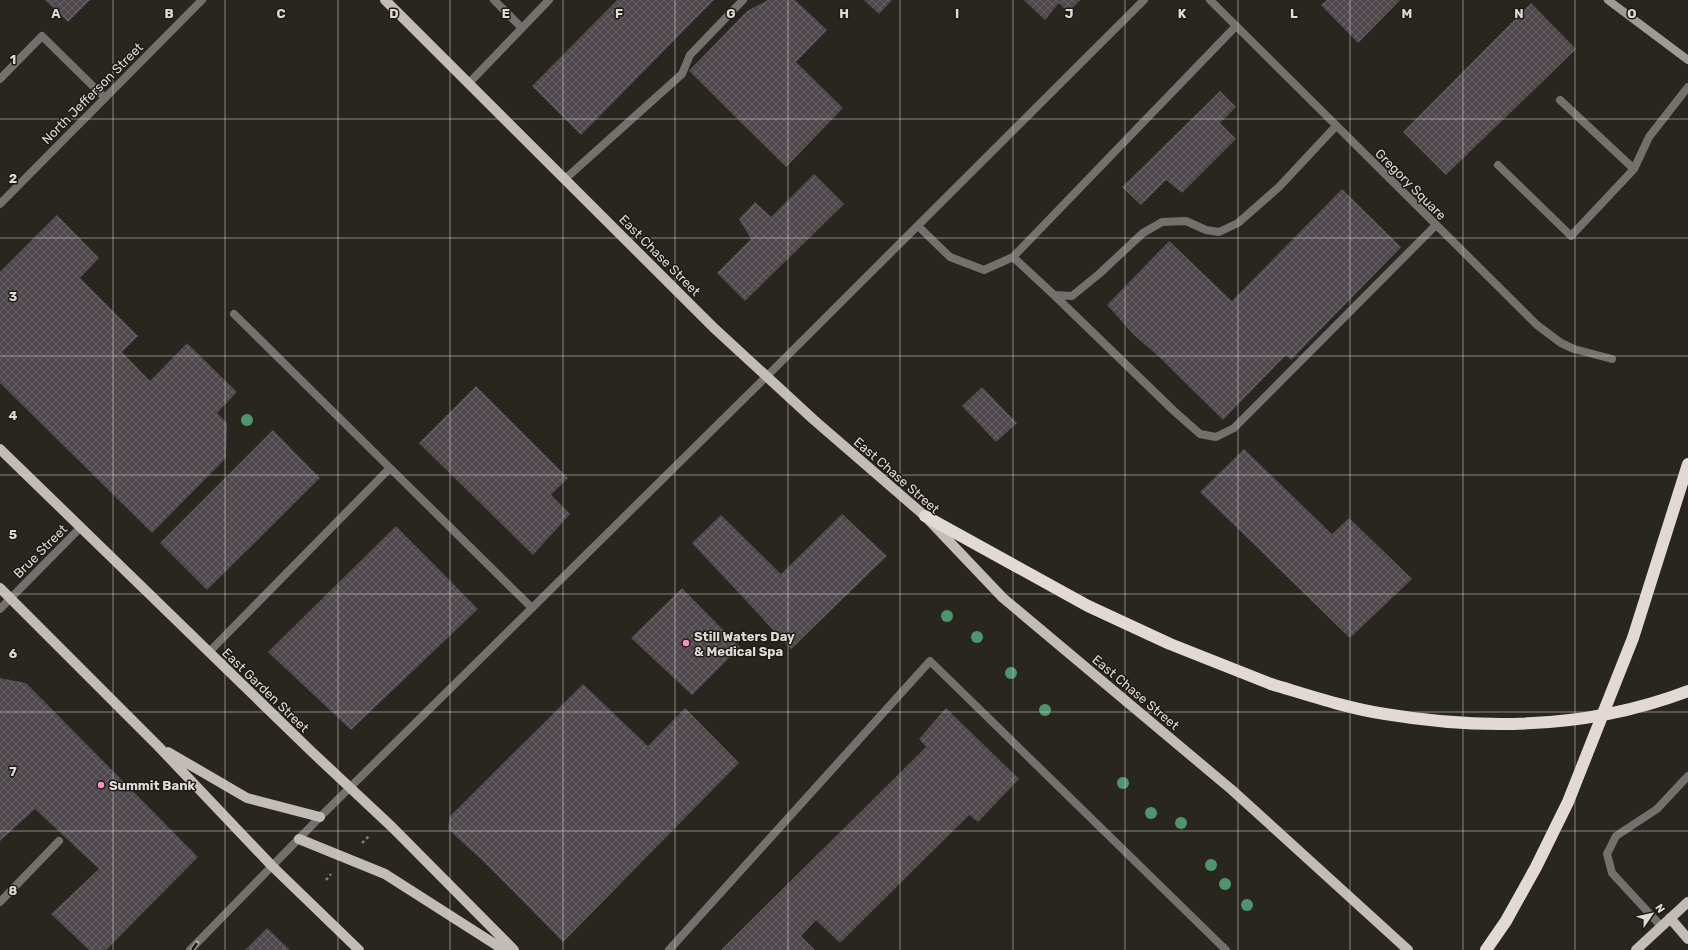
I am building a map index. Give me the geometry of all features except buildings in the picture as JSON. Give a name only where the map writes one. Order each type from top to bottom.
[{"type":"highway","points":[[1486,950],[1506,921],[1536,867],[1568,802],[1633,638],[1688,464]]},
{"type":"highway","points":[[925,516],[1088,606],[1170,644],[1271,684],[1335,703],[1384,714],[1445,722],[1513,725],[1576,719],[1631,709],[1688,691]]},
{"type":"main road","name":"East Chase Street","points":[[386,0],[714,328],[814,420],[925,516],[1003,598],[1232,790],[1408,950]]},
{"type":"main road","points":[[1608,0],[1688,60]]},
{"type":"main road","name":"East Garden Street","points":[[0,449],[350,789],[392,827],[514,950]]},
{"type":"main road","points":[[0,588],[158,746],[272,866],[359,950]]},
{"type":"main road","points":[[158,746],[247,798],[320,817]]},
{"type":"main road","points":[[299,839],[385,874],[504,950]]},
{"type":"main road","points":[[1636,950],[1688,902]]},
{"type":"main road","points":[[1670,918],[1688,939]]},
{"type":"street","name":"North Jefferson Street","points":[[0,204],[202,0]]},
{"type":"street","points":[[494,0],[522,28]]},
{"type":"street","points":[[469,83],[549,0]]},
{"type":"street","points":[[565,179],[682,74],[690,55],[743,0]]},
{"type":"street","points":[[190,950],[320,817],[767,376],[1144,0]]},
{"type":"street","name":"Gregory Square","points":[[1210,0],[1537,325],[1561,343],[1574,350],[1612,359]]},
{"type":"street","points":[[918,226],[950,257],[984,270],[1013,257],[1236,26]]},
{"type":"street","points":[[0,79],[42,36],[105,98]]},
{"type":"street","points":[[1498,165],[1571,236],[1634,169],[1649,137],[1688,87]]},
{"type":"street","points":[[1560,100],[1634,169]]},
{"type":"street","points":[[1054,294],[1072,296],[1099,274],[1143,233],[1162,222],[1186,221],[1206,230],[1219,232],[1238,223],[1279,187],[1336,126]]},
{"type":"street","points":[[1013,257],[1054,294],[1174,411],[1200,434],[1216,438],[1234,428],[1436,224]]},
{"type":"street","points":[[234,314],[532,608]]},
{"type":"street","points":[[209,652],[390,468]]},
{"type":"street","name":"Brue Street","points":[[0,609],[81,527]]},
{"type":"street","points":[[669,950],[930,661],[1226,950]]},
{"type":"street","points":[[1661,926],[1612,872],[1607,854],[1616,836],[1657,809],[1688,776]]},
{"type":"street","points":[[0,902],[59,842]]},
{"type":"railway","points":[[192,950],[197,943]]},
{"type":"place","name":"Still Waters Day & Medical Spa","points":[[686,643]]},
{"type":"place","name":"Summit Bank","points":[[101,785]]}]
